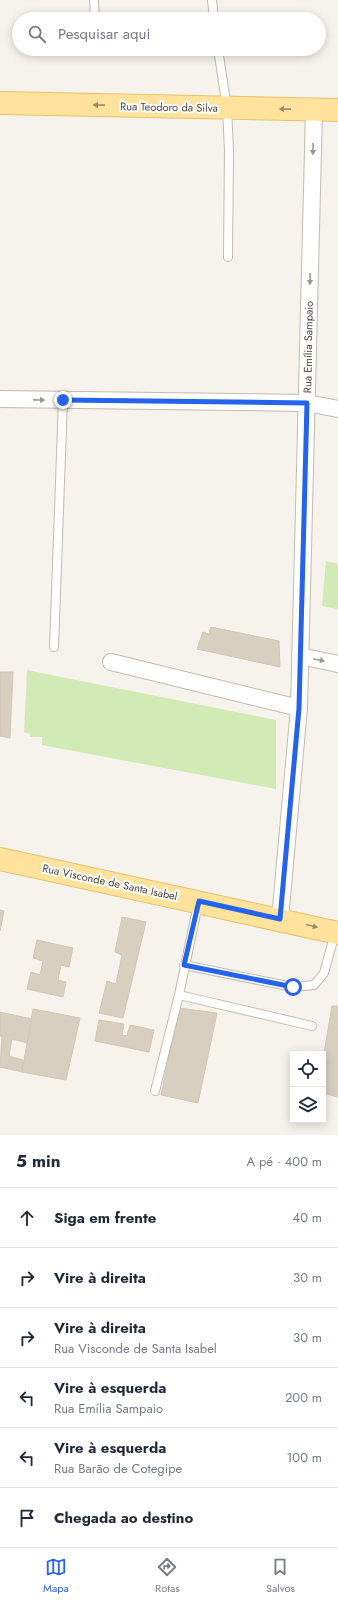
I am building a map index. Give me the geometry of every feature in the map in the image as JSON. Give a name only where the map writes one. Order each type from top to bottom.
[{"type":"main road","name":"Rua Teodoro da Silva","points":[[0,104],[338,110]]},
{"type":"main road","name":"Rua Visconde de Santa Isabel","points":[[0,859],[199,901],[336,932]]},
{"type":"street","name":"Rua Emília Sampaio","points":[[280,919],[299,708],[314,110]]},
{"type":"street","points":[[0,400],[307,403],[338,409]]},
{"type":"street","points":[[300,656],[338,664]]},
{"type":"street","points":[[111,662],[299,708]]},
{"type":"lane","points":[[94,0],[95,12]]},
{"type":"lane","points":[[212,0],[213,12]]},
{"type":"lane","points":[[219,56],[226,108],[229,151],[228,257]]},
{"type":"lane","points":[[54,647],[63,400]]},
{"type":"lane","points":[[155,1091],[179,995],[184,965],[199,901]]},
{"type":"lane","points":[[184,965],[293,987],[314,985],[324,973],[336,932]]},
{"type":"lane","points":[[179,995],[312,1026]]},
{"type":"green space","points":[[326,561],[338,564],[338,609],[322,606]]},
{"type":"green space","points":[[27,670],[276,720],[276,789],[42,745],[42,737],[30,737],[30,734],[24,732]]},
{"type":"building","points":[[211,627],[279,641],[280,667],[197,649],[203,632],[209,634]]},
{"type":"building","points":[[0,672],[13,672],[10,738],[0,736]]},
{"type":"building","points":[[0,910],[4,911],[0,931]]},
{"type":"building","points":[[122,917],[146,922],[123,1018],[99,1013],[107,981],[116,984],[122,955],[115,952]]},
{"type":"building","points":[[37,940],[73,948],[69,967],[61,965],[58,980],[66,982],[63,997],[27,989],[31,972],[40,975],[43,961],[33,958]]},
{"type":"building","points":[[332,1006],[338,1006],[338,1097],[326,1094],[326,1051],[324,1051]]},
{"type":"building","points":[[179,1008],[217,1013],[198,1103],[161,1095]]},
{"type":"building","points":[[33,1009],[80,1018],[66,1080],[22,1072]]},
{"type":"building","points":[[0,1012],[32,1019],[27,1043],[12,1039],[9,1056],[23,1060],[22,1072],[0,1067],[2,1036],[0,1036]]},
{"type":"building","points":[[99,1020],[124,1024],[122,1035],[127,1036],[130,1025],[154,1030],[149,1052],[95,1041]]},
{"type":"route","points":[[63,400],[307,403],[299,708],[280,919],[199,901],[184,965],[293,987]]}]
